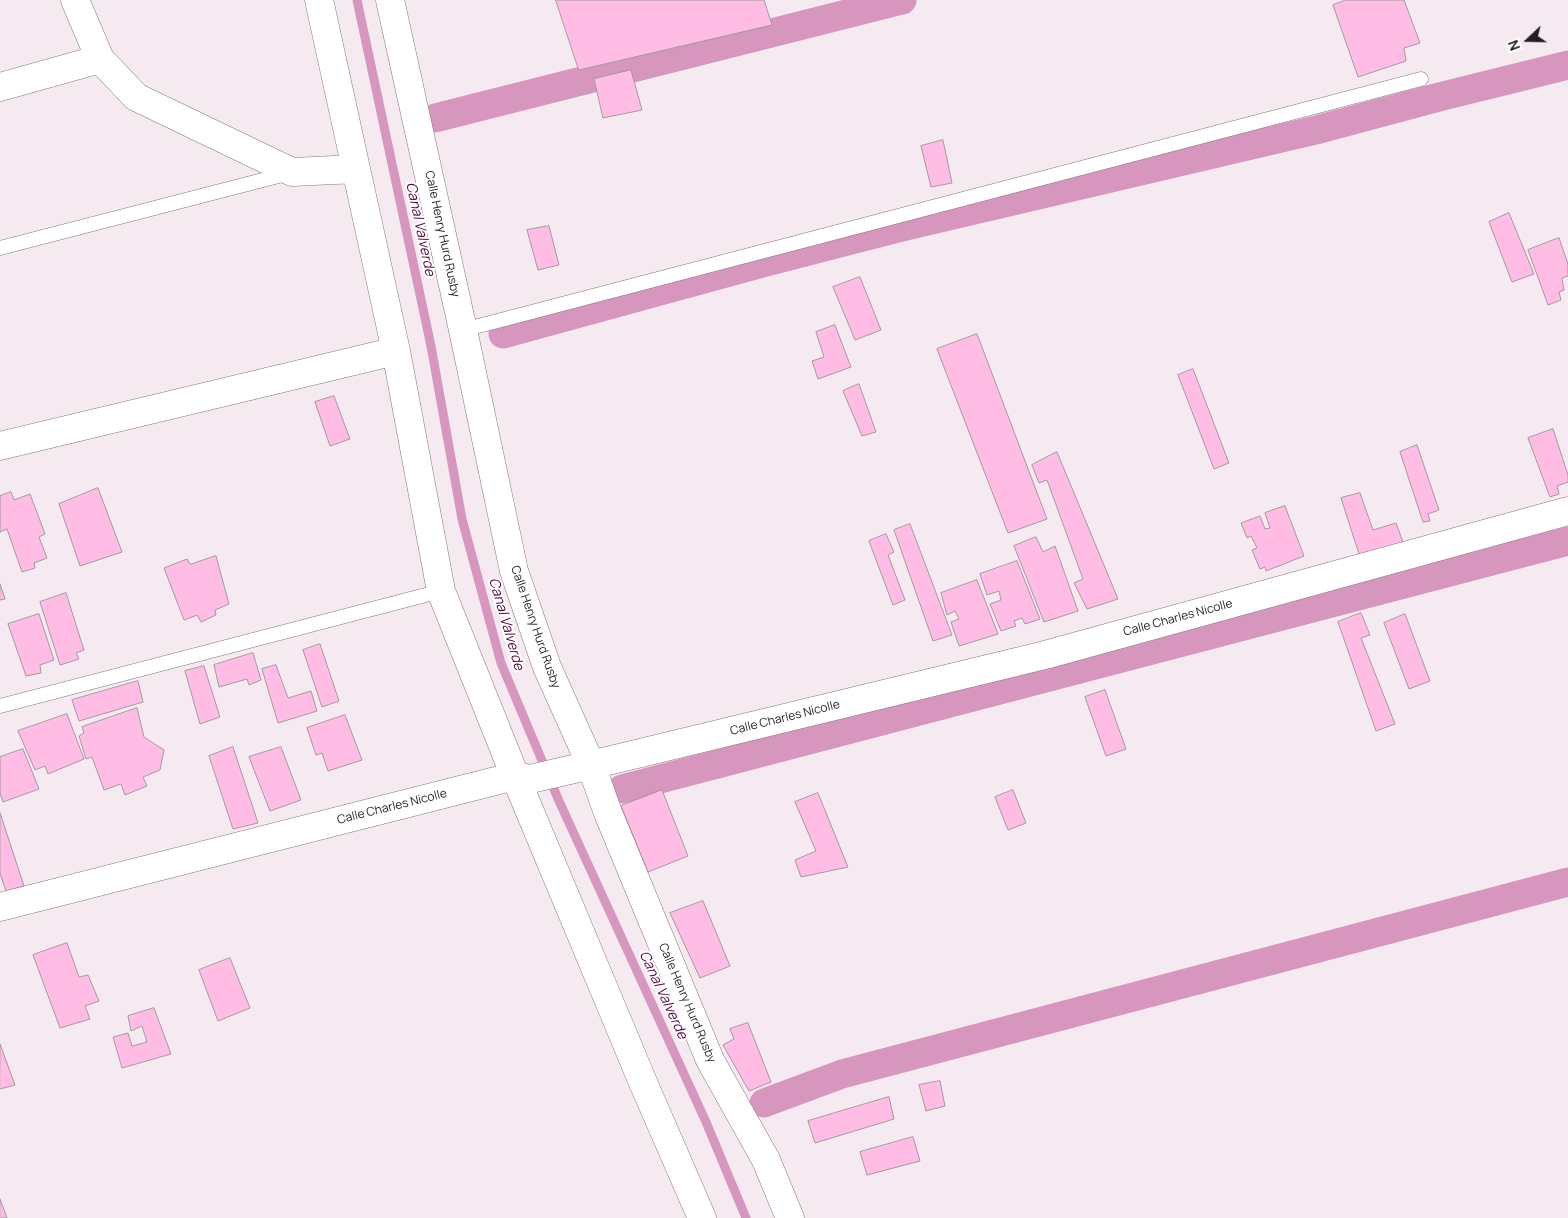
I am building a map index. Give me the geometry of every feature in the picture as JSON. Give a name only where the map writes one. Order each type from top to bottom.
[{"type":"street","points":[[75,0],[100,59],[136,96],[292,172],[356,169]]},
{"type":"street","points":[[319,0],[396,351],[441,591],[522,777],[642,1080],[702,1218]]},
{"type":"street","name":"Calle Henry Hurd Rusby","points":[[390,0],[514,571],[579,768],[608,813],[710,1060],[766,1160],[790,1218]]},
{"type":"street","points":[[0,87],[100,59]]},
{"type":"street","points":[[0,446],[396,351]]},
{"type":"street","name":"Calle Charles Nicolle","points":[[0,907],[522,777],[579,768],[1045,655],[1568,511]]},
{"type":"street","points":[[642,1080],[662,1160],[685,1218]]},
{"type":"lane","points":[[463,330],[1421,79]]},
{"type":"lane","points":[[0,248],[292,172]]},
{"type":"lane","points":[[0,706],[441,591]]},
{"type":"building","points":[[556,0],[764,0],[772,25],[579,70]]},
{"type":"building","points":[[1346,0],[1404,0],[1420,43],[1404,48],[1406,61],[1358,77],[1333,5]]},
{"type":"building","points":[[631,70],[642,110],[603,118],[594,79]]},
{"type":"building","points":[[943,140],[952,183],[931,187],[921,146]]},
{"type":"building","points":[[1509,213],[1534,274],[1512,282],[1489,222]]},
{"type":"building","points":[[549,226],[559,265],[538,270],[527,230]]},
{"type":"building","points":[[1559,238],[1568,264],[1568,276],[1562,278],[1564,290],[1559,292],[1561,300],[1548,305],[1528,250]]},
{"type":"building","points":[[860,277],[881,330],[855,340],[833,287]]},
{"type":"building","points":[[835,325],[851,367],[818,379],[812,361],[824,357],[816,332]]},
{"type":"building","points":[[977,334],[1047,519],[1008,533],[937,349]]},
{"type":"building","points":[[1193,369],[1229,463],[1214,469],[1178,375]]},
{"type":"building","points":[[859,384],[876,432],[862,436],[843,391]]},
{"type":"building","points":[[334,396],[350,439],[330,446],[315,402]]},
{"type":"building","points":[[1553,429],[1568,475],[1568,482],[1557,486],[1559,494],[1550,497],[1528,438]]},
{"type":"building","points":[[1417,445],[1439,510],[1428,514],[1430,521],[1423,522],[1400,452]]},
{"type":"building","points":[[1057,452],[1118,599],[1087,609],[1074,583],[1083,579],[1047,480],[1039,483],[1032,465]]},
{"type":"building","points":[[98,488],[122,552],[80,566],[59,504]]},
{"type":"building","points":[[11,492],[14,500],[30,494],[45,534],[39,537],[47,558],[34,563],[35,568],[22,572],[7,529],[0,532],[0,496]]},
{"type":"building","points":[[1360,493],[1373,530],[1396,523],[1404,545],[1360,557],[1341,498]]},
{"type":"building","points":[[1285,506],[1304,556],[1266,571],[1265,567],[1260,569],[1252,550],[1257,548],[1251,536],[1247,538],[1241,523],[1260,516],[1265,529],[1270,528],[1265,513]]},
{"type":"building","points":[[910,524],[952,635],[933,641],[894,530]]},
{"type":"building","points":[[886,534],[894,552],[888,555],[905,600],[893,605],[869,541]]},
{"type":"building","points":[[1036,537],[1043,552],[1055,546],[1078,611],[1044,622],[1014,546]]},
{"type":"building","points":[[216,556],[229,604],[215,610],[216,615],[201,622],[197,615],[184,620],[164,568],[187,559],[190,564]]},
{"type":"building","points":[[1017,561],[1040,619],[1025,624],[1022,618],[1014,621],[1016,626],[1001,631],[990,604],[1001,600],[999,591],[987,595],[980,574]]},
{"type":"building","points":[[977,580],[998,634],[959,646],[951,622],[959,619],[955,611],[947,615],[941,593]]},
{"type":"building","points":[[0,584],[5,599],[0,600]]},
{"type":"building","points":[[66,593],[84,650],[76,653],[79,659],[60,665],[40,602]]},
{"type":"building","points":[[1361,613],[1370,635],[1361,638],[1395,724],[1376,731],[1338,622]]},
{"type":"building","points":[[39,614],[54,660],[40,665],[41,673],[26,676],[8,624]]},
{"type":"building","points":[[1405,614],[1430,681],[1409,689],[1384,623]]},
{"type":"building","points":[[320,644],[339,701],[322,707],[303,650]]},
{"type":"building","points":[[253,653],[261,680],[249,685],[247,679],[219,687],[214,665]]},
{"type":"building","points":[[276,665],[288,698],[311,691],[317,711],[278,723],[262,669]]},
{"type":"building","points":[[204,666],[220,717],[200,724],[185,671]]},
{"type":"building","points":[[138,681],[143,702],[79,721],[72,700]]},
{"type":"building","points":[[1105,690],[1126,749],[1106,756],[1085,697]]},
{"type":"building","points":[[137,708],[144,737],[164,750],[160,770],[143,777],[147,786],[125,795],[121,784],[104,790],[92,757],[86,759],[79,736],[84,733],[82,727]]},
{"type":"building","points":[[67,714],[84,759],[48,774],[45,766],[35,770],[18,731]]},
{"type":"building","points":[[345,715],[362,760],[328,771],[322,753],[316,755],[307,728]]},
{"type":"building","points":[[233,747],[258,823],[233,829],[209,756]]},
{"type":"building","points":[[281,747],[301,800],[270,811],[249,757]]},
{"type":"building","points":[[23,749],[39,789],[3,802],[0,793],[0,757]]},
{"type":"building","points":[[662,790],[688,856],[648,872],[621,806]]},
{"type":"building","points":[[1013,790],[1026,823],[1008,830],[995,797]]},
{"type":"building","points":[[818,793],[848,867],[801,877],[795,860],[816,851],[795,802]]},
{"type":"building","points":[[0,813],[24,886],[6,891],[0,873]]},
{"type":"building","points":[[703,901],[730,966],[700,978],[670,913]]},
{"type":"building","points":[[67,943],[79,977],[88,975],[99,1001],[85,1006],[90,1019],[60,1028],[33,955]]},
{"type":"building","points":[[230,958],[250,1008],[218,1021],[199,970]]},
{"type":"building","points":[[154,1008],[171,1054],[122,1068],[113,1037],[128,1033],[132,1046],[147,1042],[142,1026],[131,1031],[128,1016]]},
{"type":"building","points":[[748,1023],[771,1082],[749,1091],[723,1045],[734,1039],[730,1029]]},
{"type":"building","points":[[0,1044],[15,1085],[0,1089]]},
{"type":"building","points":[[940,1081],[945,1106],[926,1111],[919,1085]]},
{"type":"building","points":[[889,1097],[894,1119],[815,1143],[808,1121]]},
{"type":"building","points":[[913,1137],[920,1161],[867,1175],[860,1152]]},
{"type":"building","points":[[0,1199],[7,1218],[0,1218]]},
{"type":"waterway","name":"Canal Valverde","points":[[357,0],[431,346],[462,519],[501,663],[559,801],[706,1122],[746,1218]]},
{"type":"waterway","points":[[435,118],[902,0]]},
{"type":"waterway","points":[[503,334],[902,227],[1316,130],[1568,65]]},
{"type":"waterway","points":[[622,789],[1568,541]]},
{"type":"waterway","points":[[764,1103],[842,1074],[1568,882]]}]
